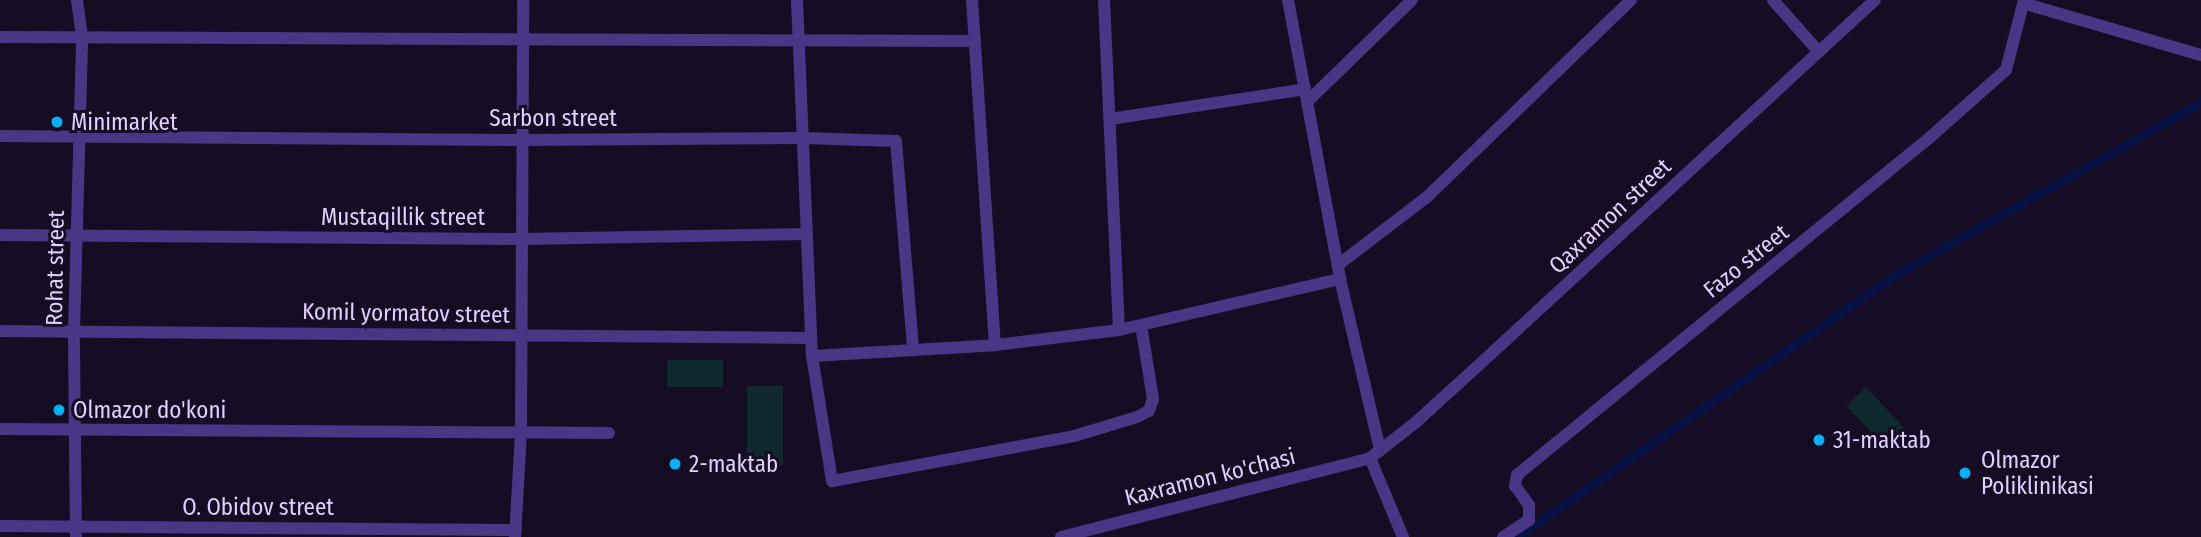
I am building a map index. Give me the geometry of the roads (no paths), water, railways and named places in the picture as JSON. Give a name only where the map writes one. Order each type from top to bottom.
[{"type":"street","name":"Rohat street","points":[[76,532],[74,331],[82,36],[77,0]]},
{"type":"street","points":[[516,534],[521,432],[523,0]]},
{"type":"street","points":[[797,0],[812,356],[832,481],[1074,436],[1149,411],[1153,399],[1141,325]]},
{"type":"street","points":[[972,0],[995,345]]},
{"type":"street","points":[[1104,0],[1119,330]]},
{"type":"street","points":[[1288,0],[1375,454],[1403,537]]},
{"type":"street","points":[[1110,119],[1306,95],[1412,0]]},
{"type":"street","points":[[1338,265],[1427,197],[1631,0]]},
{"type":"street","points":[[1773,0],[1819,52]]},
{"type":"street","name":"Qaxramon street","points":[[1375,454],[1493,352],[1875,0]]},
{"type":"street","points":[[2024,1],[2201,55]]},
{"type":"street","name":"Fazo street","points":[[1503,537],[1529,520],[1529,505],[1515,486],[1517,475],[1928,139],[2006,70],[2024,1]]},
{"type":"street","points":[[0,37],[798,38],[975,41]]},
{"type":"street","name":"Sarbon street","points":[[0,136],[523,140],[803,138],[896,141],[913,350]]},
{"type":"street","name":"Mustaqillik street","points":[[0,235],[521,239],[806,234]]},
{"type":"street","points":[[812,356],[995,345],[1119,330],[1340,279]]},
{"type":"street","name":"Komil yormatov street","points":[[0,331],[811,338]]},
{"type":"street","points":[[0,429],[610,433]]},
{"type":"street","name":"Kaxramon ko'chasi","points":[[1061,537],[1375,454]]},
{"type":"street","name":"O. Obidov street","points":[[0,526],[76,532],[516,534]]},
{"type":"waterway","points":[[1517,537],[1892,277],[2201,102]]},
{"type":"place","name":"Minimarket","points":[[57,122]]},
{"type":"place","name":"Olmazor do'koni","points":[[59,410]]},
{"type":"place","name":"31-maktab","points":[[1819,440]]},
{"type":"place","name":"2-maktab","points":[[675,464]]},
{"type":"place","name":"Olmazor Poliklinikasi","points":[[1965,473]]}]
